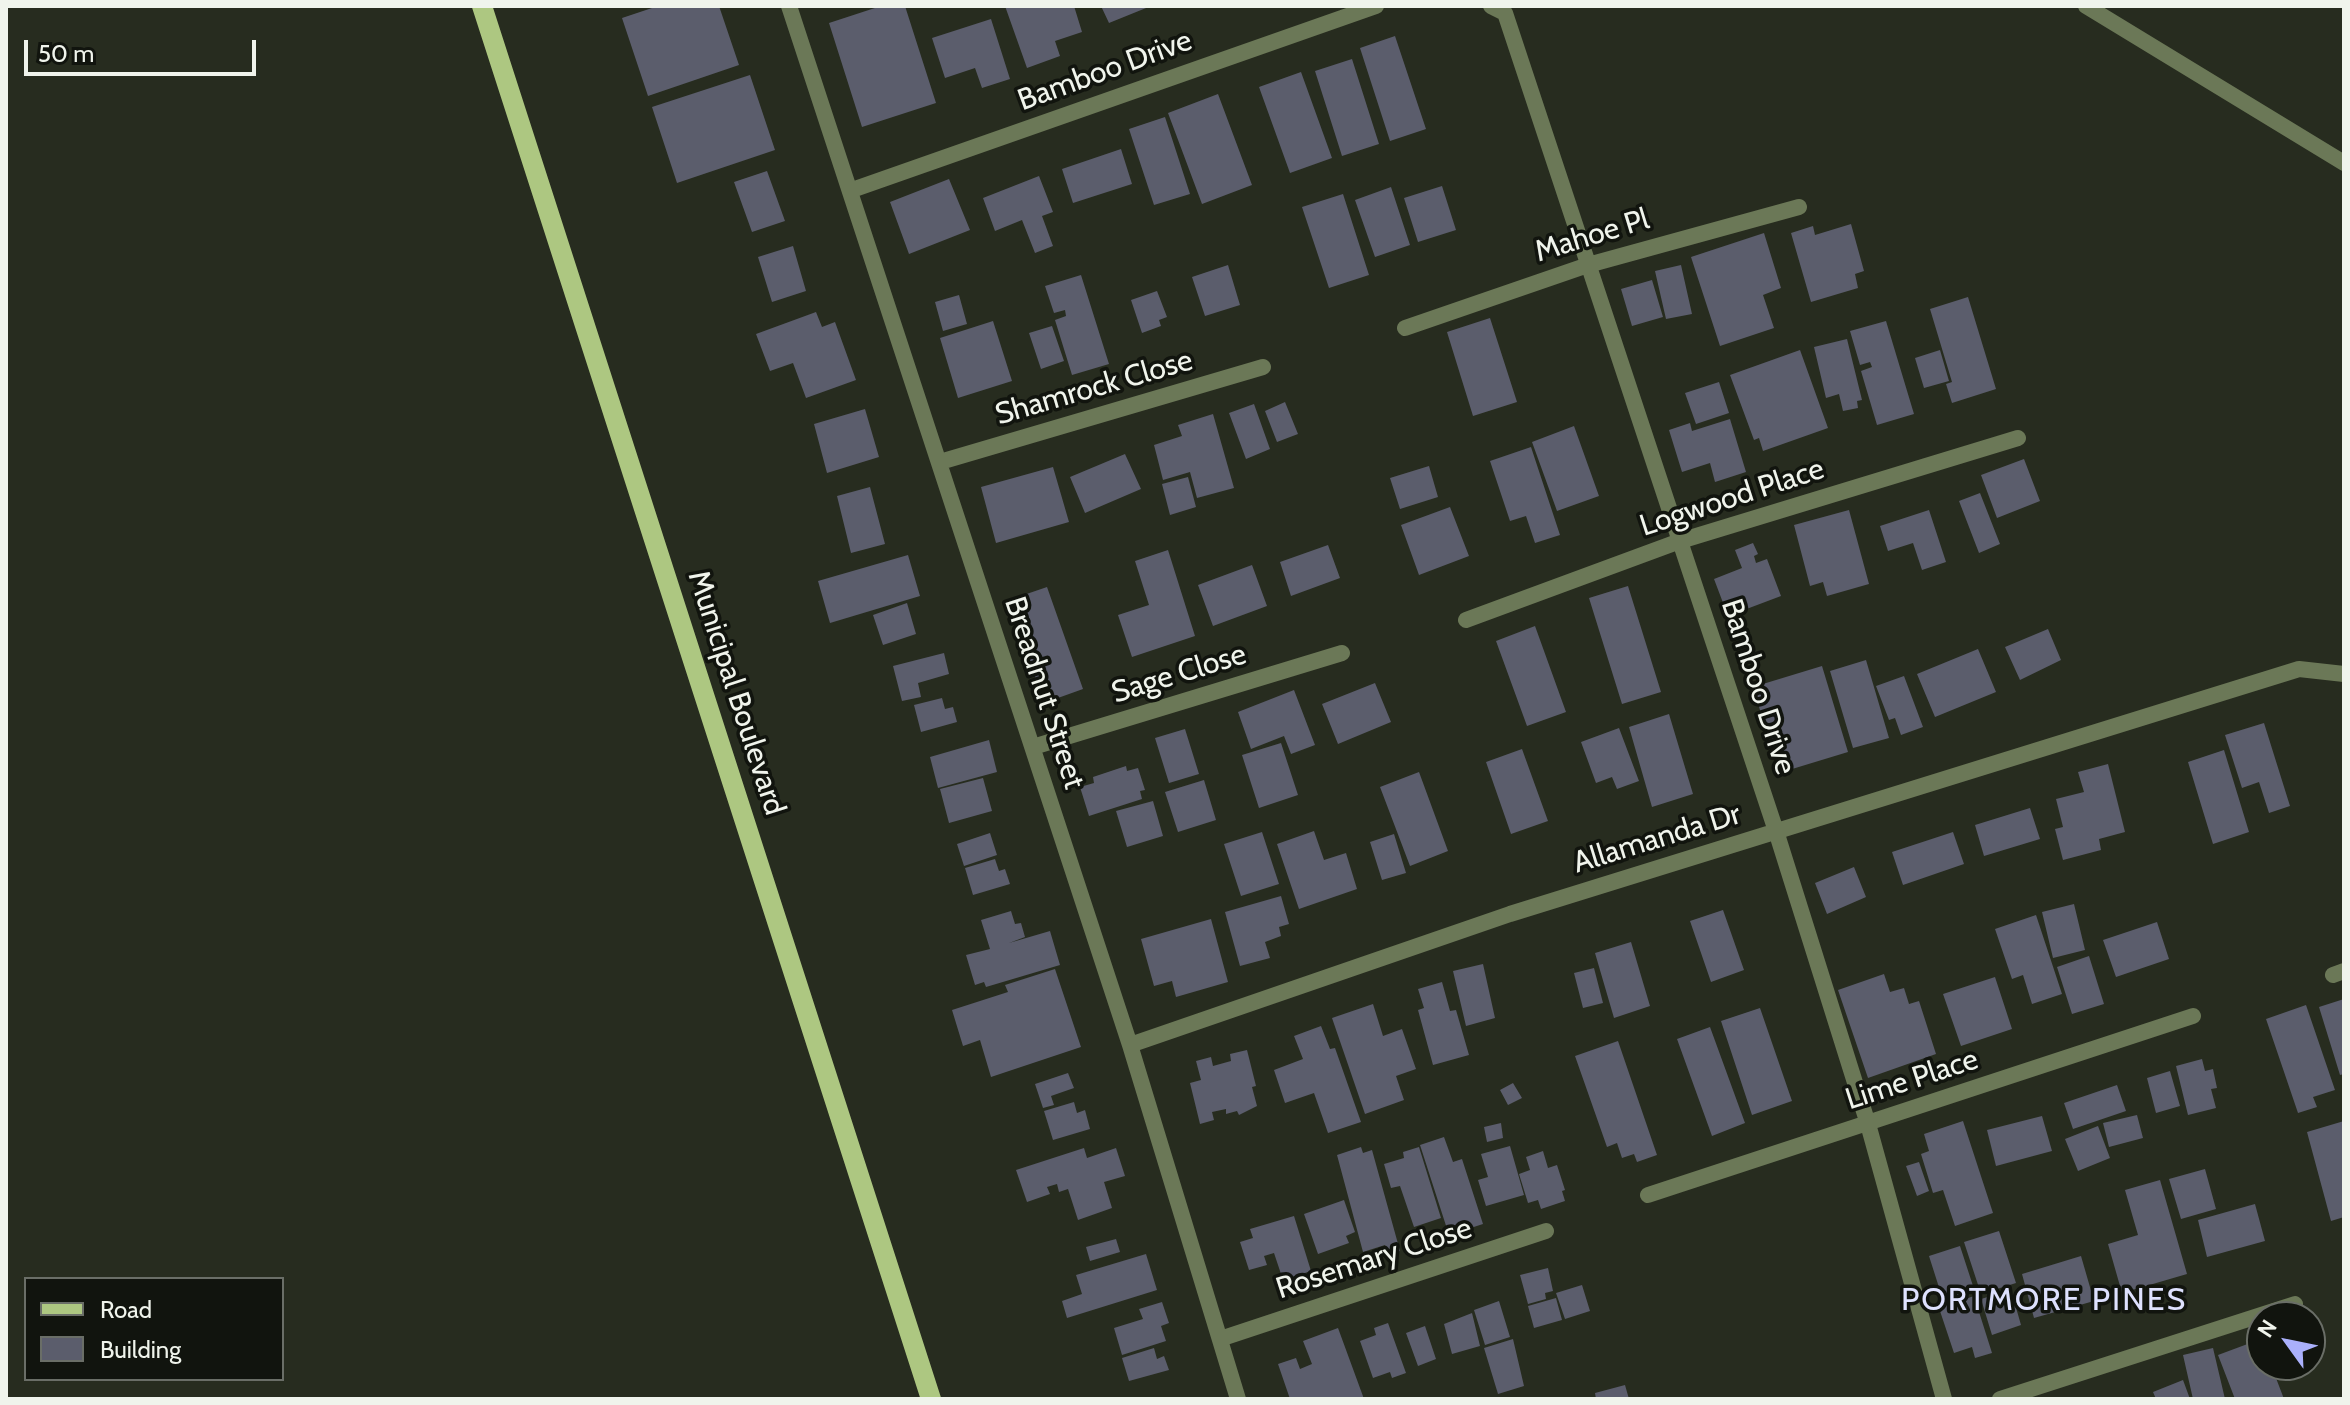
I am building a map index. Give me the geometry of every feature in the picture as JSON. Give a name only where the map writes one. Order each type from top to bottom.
[{"type":"main road","name":"Municipal Boulevard","points":[[482,6],[931,1399]]},
{"type":"street","name":"Breadnut Street","points":[[789,6],[852,190],[1130,1045],[1238,1399]]},
{"type":"street","name":"Bamboo Drive","points":[[852,190],[1376,6]]},
{"type":"street","name":"Bamboo Drive","points":[[1491,6],[1505,13],[1776,831],[1868,1124],[1944,1399]]},
{"type":"street","points":[[2088,6],[2344,163]]},
{"type":"street","name":"Mahoe Pl","points":[[1405,328],[1588,265],[1799,207]]},
{"type":"street","name":"Shamrock Close","points":[[940,462],[1263,367]]},
{"type":"street","name":"Logwood Place","points":[[1466,620],[1680,541],[2018,438]]},
{"type":"street","name":"Sage Close","points":[[1033,747],[1342,653]]},
{"type":"street","name":"Allamanda Dr","points":[[1130,1045],[1510,914],[2299,669],[2344,674]]},
{"type":"street","name":"Lime Place","points":[[1648,1195],[2193,1016]]},
{"type":"street","name":"Rosemary Close","points":[[1220,1339],[1546,1231]]},
{"type":"street","points":[[2000,1399],[2246,1320]]},
{"type":"building","points":[[658,6],[719,6],[739,65],[648,96],[622,18]]},
{"type":"building","points":[[881,6],[905,6],[936,103],[862,127],[829,23]]},
{"type":"building","points":[[1005,6],[1074,6],[1082,32],[1055,41],[1060,56],[1027,68]]},
{"type":"building","points":[[1101,6],[1151,6],[1109,23]]},
{"type":"building","points":[[991,19],[1010,79],[982,88],[975,68],[945,78],[932,38]]},
{"type":"building","points":[[1395,36],[1426,129],[1390,141],[1360,48]]},
{"type":"building","points":[[1352,59],[1379,144],[1342,156],[1315,71]]},
{"type":"building","points":[[1301,72],[1332,158],[1290,173],[1259,87]]},
{"type":"building","points":[[750,75],[775,150],[677,183],[652,107]]},
{"type":"building","points":[[1218,94],[1252,185],[1202,204],[1168,113]]},
{"type":"building","points":[[1165,117],[1190,194],[1154,205],[1129,129]]},
{"type":"building","points":[[1121,149],[1132,184],[1073,203],[1062,169]]},
{"type":"building","points":[[767,171],[785,221],[752,232],[734,182]]},
{"type":"building","points":[[1039,176],[1053,212],[1042,216],[1053,246],[1035,253],[1022,220],[995,231],[983,198]]},
{"type":"building","points":[[949,179],[970,230],[909,254],[890,202]]},
{"type":"building","points":[[1442,186],[1456,230],[1418,242],[1404,198]]},
{"type":"building","points":[[1391,187],[1410,245],[1375,257],[1355,200]]},
{"type":"building","points":[[1343,194],[1369,275],[1329,288],[1302,207]]},
{"type":"building","points":[[1851,224],[1864,271],[1855,274],[1858,288],[1811,302],[1791,233],[1813,226],[1815,235]]},
{"type":"building","points":[[1764,233],[1781,288],[1763,295],[1774,328],[1720,346],[1691,257]]},
{"type":"building","points":[[793,246],[806,291],[772,302],[758,257]]},
{"type":"building","points":[[1228,265],[1240,305],[1205,316],[1192,277]]},
{"type":"building","points":[[1681,265],[1692,314],[1666,319],[1655,271]]},
{"type":"building","points":[[1081,275],[1109,364],[1072,375],[1055,320],[1066,316],[1065,310],[1054,313],[1045,286]]},
{"type":"building","points":[[1652,280],[1663,317],[1632,326],[1621,289]]},
{"type":"building","points":[[1157,291],[1167,317],[1159,320],[1161,326],[1142,333],[1131,300]]},
{"type":"building","points":[[959,295],[967,324],[943,331],[935,302]]},
{"type":"building","points":[[1968,297],[1996,389],[1952,403],[1946,384],[1952,382],[1930,309]]},
{"type":"building","points":[[816,312],[822,327],[835,322],[856,380],[806,398],[793,363],[770,371],[756,334]]},
{"type":"building","points":[[1490,318],[1517,402],[1473,416],[1447,332]]},
{"type":"building","points":[[993,321],[1012,381],[958,398],[940,338]]},
{"type":"building","points":[[1886,321],[1914,414],[1877,425],[1861,371],[1872,367],[1870,362],[1860,365],[1850,331]]},
{"type":"building","points":[[1052,326],[1064,361],[1041,369],[1029,333]]},
{"type":"building","points":[[1847,339],[1862,400],[1857,401],[1858,408],[1843,411],[1839,394],[1826,398],[1814,347]]},
{"type":"building","points":[[1800,350],[1828,428],[1763,451],[1759,438],[1754,440],[1730,375]]},
{"type":"building","points":[[1940,350],[1949,381],[1924,388],[1915,358]]},
{"type":"building","points":[[1719,382],[1729,413],[1696,424],[1685,393]]},
{"type":"building","points":[[1285,402],[1298,434],[1277,442],[1265,411]]},
{"type":"building","points":[[1254,404],[1270,449],[1246,459],[1229,413]]},
{"type":"building","points":[[865,409],[879,457],[827,473],[814,424]]},
{"type":"building","points":[[1213,414],[1234,488],[1197,498],[1190,472],[1163,480],[1154,445],[1182,436],[1178,425]]},
{"type":"building","points":[[1730,419],[1746,472],[1715,482],[1710,463],[1682,472],[1669,430],[1690,423],[1692,431]]},
{"type":"building","points":[[1574,426],[1599,496],[1557,511],[1532,442]]},
{"type":"building","points":[[1531,447],[1560,535],[1535,543],[1526,516],[1510,521],[1490,461]]},
{"type":"building","points":[[1125,454],[1141,489],[1085,513],[1070,477]]},
{"type":"building","points":[[2024,459],[2040,501],[1997,518],[1981,475]]},
{"type":"building","points":[[1429,466],[1438,497],[1400,509],[1390,478]]},
{"type":"building","points":[[1053,467],[1069,522],[996,543],[981,487]]},
{"type":"building","points":[[1188,477],[1196,507],[1170,515],[1162,484]]},
{"type":"building","points":[[870,487],[885,544],[851,553],[837,496]]},
{"type":"building","points":[[1980,493],[2000,544],[1979,553],[1959,501]]},
{"type":"building","points":[[1450,507],[1469,556],[1419,575],[1401,525]]},
{"type":"building","points":[[1849,510],[1869,584],[1827,596],[1823,582],[1810,586],[1794,525]]},
{"type":"building","points":[[1929,510],[1946,562],[1922,570],[1913,543],[1888,551],[1880,526]]},
{"type":"building","points":[[1753,543],[1758,554],[1754,556],[1756,563],[1767,559],[1781,596],[1728,616],[1714,579],[1742,568],[1735,550]]},
{"type":"building","points":[[1328,545],[1340,578],[1291,596],[1280,562]]},
{"type":"building","points":[[1168,550],[1195,636],[1132,657],[1118,615],[1149,605],[1135,561]]},
{"type":"building","points":[[908,555],[920,596],[830,623],[818,581]]},
{"type":"building","points":[[1252,565],[1267,606],[1213,626],[1198,585]]},
{"type":"building","points":[[1628,586],[1661,692],[1622,704],[1589,598]]},
{"type":"building","points":[[1047,587],[1083,689],[1044,703],[1009,600]]},
{"type":"building","points":[[907,603],[916,634],[883,645],[873,615]]},
{"type":"building","points":[[1535,626],[1566,712],[1527,726],[1496,641]]},
{"type":"building","points":[[2048,629],[2061,660],[2020,680],[2005,647]]},
{"type":"building","points":[[1978,649],[1996,692],[1935,717],[1917,674]]},
{"type":"building","points":[[944,653],[949,674],[918,683],[921,697],[902,701],[893,666]]},
{"type":"building","points":[[1866,660],[1889,738],[1853,748],[1830,671]]},
{"type":"building","points":[[1822,666],[1848,752],[1779,773],[1753,687]]},
{"type":"building","points":[[1904,676],[1923,727],[1901,735],[1895,718],[1889,720],[1876,686]]},
{"type":"building","points":[[1375,683],[1391,722],[1338,744],[1322,704]]},
{"type":"building","points":[[1294,690],[1315,745],[1291,754],[1284,736],[1251,749],[1238,712]]},
{"type":"building","points":[[942,698],[945,709],[953,707],[957,722],[921,732],[914,705]]},
{"type":"building","points":[[1669,714],[1693,794],[1652,807],[1629,727]]},
{"type":"building","points":[[2264,723],[2290,806],[2269,813],[2259,782],[2242,788],[2225,735]]},
{"type":"building","points":[[1619,728],[1639,781],[1617,789],[1612,777],[1596,783],[1581,742]]},
{"type":"building","points":[[1185,729],[1199,774],[1169,783],[1155,738]]},
{"type":"building","points":[[989,740],[997,772],[938,788],[930,757]]},
{"type":"building","points":[[1281,743],[1298,795],[1259,808],[1242,755]]},
{"type":"building","points":[[1522,749],[1548,821],[1511,834],[1486,762]]},
{"type":"building","points":[[2224,750],[2249,832],[2213,844],[2188,762]]},
{"type":"building","points":[[2108,764],[2125,832],[2099,839],[2101,850],[2063,860],[2055,829],[2063,827],[2056,799],[2084,792],[2078,772]]},
{"type":"building","points":[[1126,766],[1127,771],[1138,768],[1145,790],[1140,791],[1142,799],[1089,816],[1080,787],[1094,783],[1093,777]]},
{"type":"building","points":[[1419,772],[1448,851],[1410,866],[1380,787]]},
{"type":"building","points":[[983,778],[992,811],[949,823],[940,789]]},
{"type":"building","points":[[1204,780],[1216,820],[1178,832],[1165,792]]},
{"type":"building","points":[[1153,801],[1163,836],[1127,847],[1116,811]]},
{"type":"building","points":[[2030,808],[2040,839],[1984,856],[1975,825]]},
{"type":"building","points":[[1314,831],[1324,860],[1346,853],[1357,889],[1299,909],[1277,844]]},
{"type":"building","points":[[1262,832],[1279,884],[1241,896],[1224,844]]},
{"type":"building","points":[[1953,832],[1964,864],[1903,885],[1892,852]]},
{"type":"building","points":[[990,833],[997,855],[964,866],[957,844]]},
{"type":"building","points":[[1394,834],[1406,873],[1382,880],[1370,842]]},
{"type":"building","points":[[995,859],[999,871],[1005,869],[1010,884],[973,895],[965,868]]},
{"type":"building","points":[[1854,867],[1866,897],[1827,914],[1815,883]]},
{"type":"building","points":[[1281,896],[1289,924],[1279,927],[1281,936],[1265,942],[1270,958],[1240,966],[1225,912]]},
{"type":"building","points":[[2074,904],[2085,950],[2053,958],[2042,912]]},
{"type":"building","points":[[1723,910],[1744,970],[1711,982],[1690,921]]},
{"type":"building","points":[[1011,911],[1015,924],[1021,923],[1025,937],[1009,943],[1050,931],[1060,965],[986,987],[984,982],[975,985],[966,955],[990,949],[981,920]]},
{"type":"building","points":[[2036,915],[2062,994],[2032,1004],[2023,975],[2012,979],[1995,929]]},
{"type":"building","points":[[1211,919],[1228,982],[1176,997],[1172,981],[1154,986],[1141,939]]},
{"type":"building","points":[[2157,922],[2169,959],[2116,977],[2103,940]]},
{"type":"building","points":[[1631,942],[1650,1006],[1614,1018],[1595,953]]},
{"type":"building","points":[[2089,956],[2104,1004],[2072,1014],[2057,967]]},
{"type":"building","points":[[1483,964],[1495,1018],[1466,1026],[1453,971]]},
{"type":"building","points":[[1594,968],[1603,1003],[1583,1008],[1574,973]]},
{"type":"building","points":[[1055,969],[1081,1047],[991,1077],[980,1040],[963,1046],[952,1010],[1008,992],[1005,985]]},
{"type":"building","points":[[1884,974],[1890,992],[1904,988],[1909,1004],[1919,1001],[1936,1054],[1868,1078],[1838,990]]},
{"type":"building","points":[[1995,977],[2012,1029],[1961,1046],[1943,994]]},
{"type":"building","points":[[1442,982],[1450,1011],[1456,1010],[1469,1055],[1433,1065],[1418,1010],[1424,1008],[1418,989]]},
{"type":"building","points":[[2344,999],[2344,1074],[2340,1075],[2319,1007]]},
{"type":"building","points":[[1373,1004],[1383,1036],[1402,1029],[1416,1069],[1396,1076],[1404,1100],[1365,1114],[1332,1018]]},
{"type":"building","points":[[2306,1005],[2335,1090],[2313,1097],[2317,1107],[2298,1113],[2266,1019]]},
{"type":"building","points":[[1760,1008],[1792,1101],[1752,1115],[1721,1021]]},
{"type":"building","points":[[1321,1026],[1330,1049],[1335,1048],[1361,1122],[1328,1133],[1314,1093],[1285,1103],[1274,1070],[1303,1059],[1294,1036]]},
{"type":"building","points":[[1710,1027],[1745,1123],[1712,1136],[1677,1039]]},
{"type":"building","points":[[1618,1041],[1657,1155],[1637,1162],[1634,1154],[1622,1158],[1617,1143],[1607,1147],[1575,1056]]},
{"type":"building","points":[[1247,1050],[1256,1086],[1252,1087],[1257,1106],[1239,1115],[1237,1111],[1226,1114],[1226,1109],[1212,1112],[1214,1120],[1200,1124],[1190,1083],[1201,1080],[1196,1061],[1211,1057],[1213,1066],[1231,1061],[1230,1054]]},
{"type":"building","points":[[2202,1059],[2205,1071],[2213,1069],[2217,1088],[2211,1089],[2216,1108],[2188,1115],[2176,1066]]},
{"type":"building","points":[[2170,1071],[2180,1106],[2156,1113],[2147,1078]]},
{"type":"building","points":[[1068,1073],[1074,1088],[1051,1096],[1054,1105],[1043,1108],[1035,1084]]},
{"type":"building","points":[[1513,1083],[1522,1098],[1508,1105],[1500,1090]]},
{"type":"building","points":[[2117,1085],[2126,1111],[2073,1129],[2064,1103]]},
{"type":"building","points":[[1074,1102],[1077,1113],[1085,1110],[1090,1129],[1053,1140],[1044,1111]]},
{"type":"building","points":[[2137,1115],[2143,1138],[2109,1147],[2103,1123]]},
{"type":"building","points":[[2042,1116],[2052,1151],[1996,1166],[1987,1130]]},
{"type":"building","points":[[1963,1121],[1993,1213],[1955,1226],[1943,1190],[1933,1193],[1921,1154],[1929,1151],[1924,1134]]},
{"type":"building","points":[[2344,1121],[2344,1217],[2331,1221],[2307,1132]]},
{"type":"building","points":[[1501,1123],[1503,1138],[1487,1142],[1484,1127]]},
{"type":"building","points":[[2098,1126],[2110,1158],[2078,1171],[2065,1139]]},
{"type":"building","points":[[1444,1137],[1453,1162],[1462,1159],[1483,1224],[1449,1235],[1420,1145]]},
{"type":"building","points":[[1510,1146],[1524,1195],[1486,1206],[1478,1180],[1488,1177],[1481,1154]]},
{"type":"building","points":[[1361,1147],[1363,1153],[1372,1150],[1400,1251],[1388,1254],[1385,1245],[1363,1252],[1337,1155]]},
{"type":"building","points":[[1419,1147],[1441,1218],[1414,1227],[1400,1186],[1391,1188],[1384,1164],[1404,1158],[1403,1152]]},
{"type":"building","points":[[1084,1148],[1087,1158],[1116,1148],[1125,1176],[1104,1182],[1112,1208],[1078,1220],[1068,1189],[1059,1192],[1057,1184],[1047,1187],[1050,1194],[1027,1202],[1016,1170]]},
{"type":"building","points":[[1543,1151],[1548,1168],[1557,1165],[1565,1201],[1541,1209],[1538,1200],[1528,1203],[1519,1174],[1530,1170],[1526,1157]]},
{"type":"building","points":[[1919,1162],[1929,1191],[1917,1196],[1906,1166]]},
{"type":"building","points":[[2205,1169],[2216,1209],[2181,1219],[2169,1179]]},
{"type":"building","points":[[2160,1180],[2187,1274],[2122,1293],[2108,1244],[2138,1235],[2125,1190]]},
{"type":"building","points":[[1344,1200],[1355,1232],[1346,1236],[1349,1243],[1318,1254],[1304,1214]]},
{"type":"building","points":[[2255,1204],[2265,1241],[2207,1257],[2198,1220]]},
{"type":"building","points":[[1294,1216],[1311,1271],[1283,1280],[1274,1253],[1264,1256],[1267,1265],[1249,1270],[1240,1242],[1253,1238],[1250,1229]]},
{"type":"building","points":[[1999,1231],[2016,1283],[1981,1294],[1964,1242]]},
{"type":"building","points":[[1116,1239],[1120,1252],[1090,1261],[1086,1247]]},
{"type":"building","points":[[1960,1246],[1974,1289],[1943,1300],[1929,1256]]},
{"type":"building","points":[[1146,1254],[1157,1290],[1067,1318],[1062,1301],[1082,1294],[1076,1275]]},
{"type":"building","points":[[2081,1256],[2094,1301],[2034,1318],[2022,1274]]},
{"type":"building","points":[[1548,1268],[1553,1291],[1545,1293],[1546,1299],[1528,1304],[1520,1275]]},
{"type":"building","points":[[1582,1285],[1590,1311],[1565,1319],[1556,1293]]},
{"type":"building","points":[[2011,1290],[2021,1325],[1992,1335],[1981,1299]]},
{"type":"building","points":[[1974,1296],[1992,1353],[1975,1358],[1972,1347],[1954,1353],[1939,1308]]},
{"type":"building","points":[[1556,1298],[1562,1320],[1534,1328],[1528,1306]]},
{"type":"building","points":[[1499,1301],[1510,1337],[1485,1345],[1474,1310]]},
{"type":"building","points":[[1162,1302],[1169,1323],[1161,1326],[1166,1341],[1122,1355],[1114,1328],[1143,1319],[1139,1309]]},
{"type":"building","points":[[1472,1313],[1480,1346],[1452,1354],[1444,1324]]},
{"type":"building","points":[[1388,1323],[1406,1373],[1392,1378],[1390,1372],[1373,1378],[1360,1341],[1376,1335],[1374,1328]]},
{"type":"building","points":[[1425,1326],[1436,1359],[1418,1366],[1406,1333]]},
{"type":"building","points":[[1338,1328],[1364,1399],[1290,1399],[1278,1364],[1296,1358],[1300,1369],[1312,1364],[1303,1341]]},
{"type":"building","points":[[1513,1339],[1524,1386],[1498,1394],[1484,1348]]},
{"type":"building","points":[[2246,1345],[2246,1381],[2277,1381],[2284,1399],[2235,1399],[2218,1355]]},
{"type":"building","points":[[1154,1348],[1157,1359],[1164,1356],[1169,1370],[1129,1381],[1122,1358]]},
{"type":"building","points":[[2213,1348],[2225,1399],[2193,1399],[2183,1355]]},
{"type":"building","points":[[2183,1380],[2190,1399],[2156,1399],[2153,1392]]},
{"type":"building","points":[[1625,1385],[1629,1399],[1596,1399],[1595,1393]]},
{"type":"district","name":"PORTMORE PINES","points":[[2044,1301]]}]
